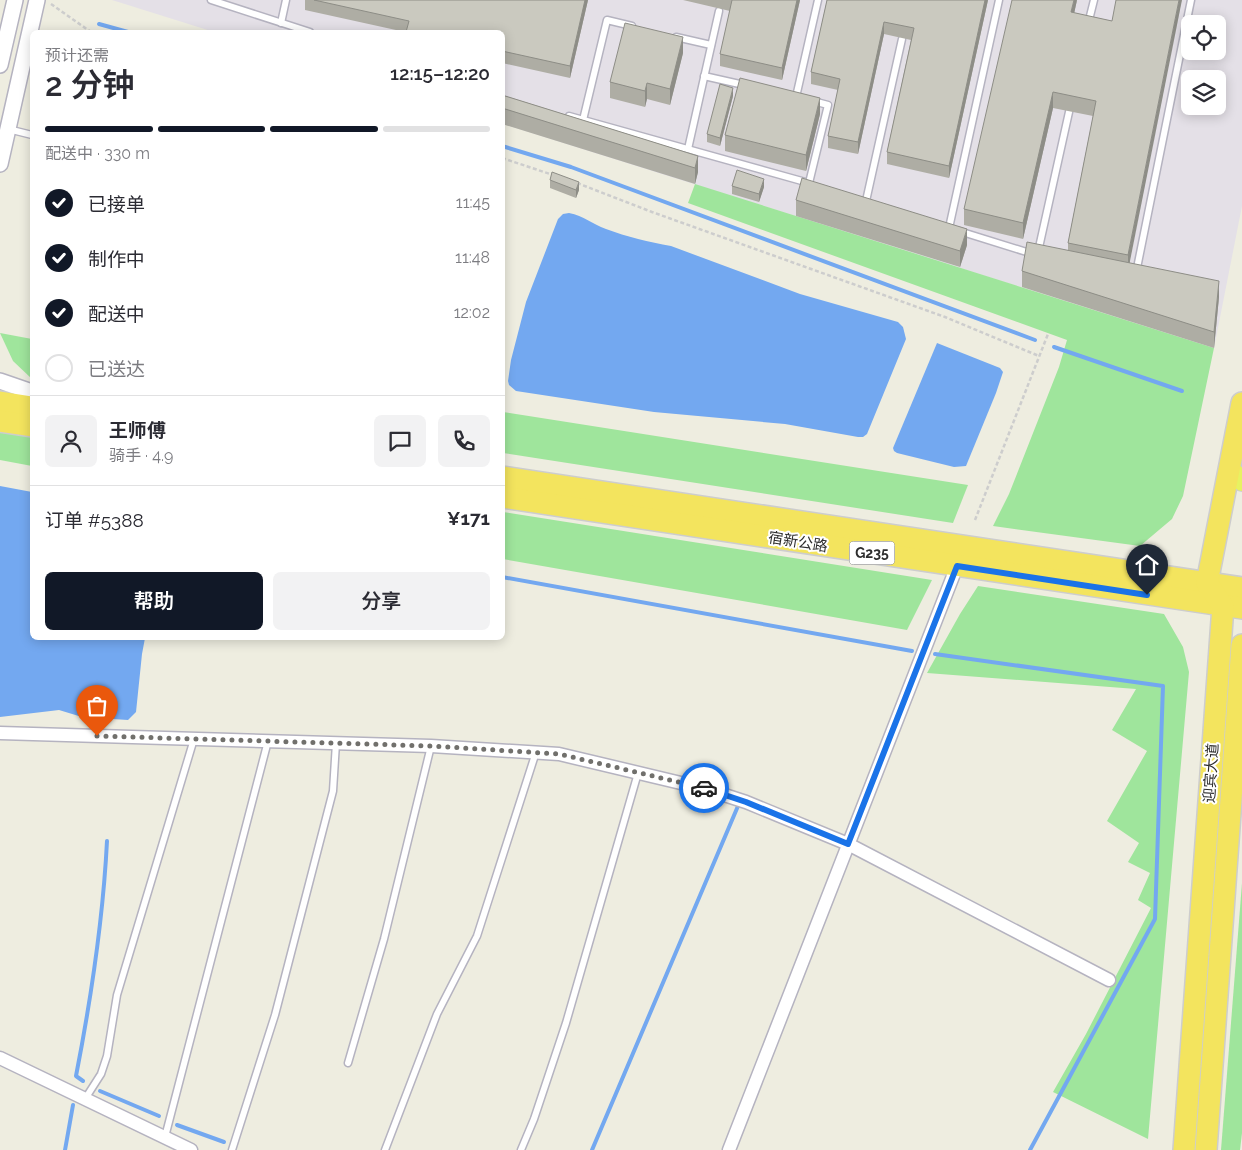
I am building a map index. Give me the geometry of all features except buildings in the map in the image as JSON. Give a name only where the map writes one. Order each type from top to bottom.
[{"type":"highway","points":[[0,402],[30,407]]},
{"type":"highway","points":[[1232,607],[1207,583],[1236,475],[1242,403]]},
{"type":"highway","points":[[0,421],[30,426]]},
{"type":"highway","name":"宿新公路","points":[[505,477],[1242,588]]},
{"type":"highway","name":"宿新公路","points":[[505,497],[1232,607]]},
{"type":"highway","name":"迎宾大道","points":[[1184,1150],[1232,607]]},
{"type":"highway","name":"迎宾大道","points":[[1206,1150],[1242,646]]},
{"type":"street","points":[[0,65],[15,0]]},
{"type":"street","points":[[30,30],[37,0]]},
{"type":"street","points":[[0,164],[30,31]]},
{"type":"street","points":[[0,381],[30,391]]},
{"type":"street","points":[[729,1150],[957,566]]},
{"type":"street","points":[[0,732],[431,746],[559,754],[706,789],[746,802],[848,844],[1109,980]]},
{"type":"street","points":[[0,1058],[191,1150]]},
{"type":"lane","points":[[211,0],[304,30]]},
{"type":"lane","points":[[281,23],[286,0]]},
{"type":"lane","points":[[796,98],[818,0]]},
{"type":"lane","points":[[949,228],[999,0]]},
{"type":"lane","points":[[1087,28],[1094,0]]},
{"type":"lane","points":[[1126,274],[1135,276],[1191,0]]},
{"type":"lane","points":[[688,149],[719,11]]},
{"type":"lane","points":[[583,120],[607,20],[636,27]]},
{"type":"lane","points":[[673,36],[711,45]]},
{"type":"lane","points":[[866,201],[902,40]]},
{"type":"lane","points":[[704,76],[750,87]]},
{"type":"lane","points":[[940,225],[1040,256],[1073,94]]},
{"type":"lane","points":[[787,95],[828,105],[809,183]]},
{"type":"lane","points":[[565,115],[818,186]]},
{"type":"lane","points":[[8,129],[30,134]]},
{"type":"lane","points":[[856,198],[875,204]]},
{"type":"lane","points":[[85,1099],[101,1074],[107,1056],[118,995],[194,739]]},
{"type":"lane","points":[[165,1137],[268,741]]},
{"type":"lane","points":[[232,1150],[275,1015],[334,791],[336,743]]},
{"type":"lane","points":[[348,1063],[384,939],[431,746]]},
{"type":"lane","points":[[385,1150],[438,1014],[477,936],[536,752]]},
{"type":"lane","points":[[521,1150],[534,1119],[566,1023],[638,773]]},
{"type":"path","points":[[46,0],[88,30]]},
{"type":"path","points":[[505,159],[561,178]]},
{"type":"path","points":[[570,180],[652,212],[946,317],[1039,356]]},
{"type":"path","points":[[975,520],[1048,334]]},
{"type":"shaded area","points":[[112,0],[1242,0],[1242,206],[1214,348],[505,125],[505,30],[208,30]]},
{"type":"green space","points":[[695,184],[1214,348],[1183,496],[1172,519],[1140,546],[993,526],[1009,494],[1059,367],[1067,340],[688,203]]},
{"type":"green space","points":[[0,333],[30,339],[30,377],[13,361]]},
{"type":"green space","points":[[505,412],[968,485],[953,523],[505,453]]},
{"type":"green space","points":[[0,432],[30,437],[30,466],[0,460]]},
{"type":"green space","points":[[505,512],[932,580],[907,630],[505,559]]},
{"type":"green space","points":[[978,586],[1164,614],[1183,647],[1189,672],[1148,1139],[1053,1092],[1086,1034],[1151,908],[1138,900],[1150,873],[1128,862],[1139,843],[1107,821],[1147,751],[1112,730],[1136,689],[927,673]]},
{"type":"green space","points":[[1242,883],[1242,1133],[1240,1150],[1221,1150]]},
{"type":"water","points":[[569,213],[614,232],[671,246],[800,294],[898,322],[903,327],[906,339],[867,434],[863,437],[858,437],[785,424],[654,412],[516,391],[509,385],[508,381],[511,360],[526,302],[558,219],[563,214]]},
{"type":"water","points":[[937,343],[1000,368],[1003,372],[966,466],[954,467],[897,453],[893,448]]},
{"type":"water","points":[[0,486],[30,492],[30,640],[145,640],[136,712],[128,720],[82,717],[59,710],[0,717]]},
{"type":"waterway","points":[[99,24],[121,30]]},
{"type":"waterway","points":[[505,147],[571,167],[1035,340]]},
{"type":"waterway","points":[[1054,347],[1182,391]]},
{"type":"waterway","points":[[505,578],[912,651]]},
{"type":"waterway","points":[[935,654],[1163,686],[1155,919],[1030,1150]]},
{"type":"waterway","points":[[592,1150],[738,806]]},
{"type":"waterway","points":[[83,1081],[76,1076],[96,959],[107,841]]},
{"type":"waterway","points":[[100,1091],[159,1116]]},
{"type":"waterway","points":[[65,1150],[73,1105]]},
{"type":"waterway","points":[[177,1125],[224,1142]]},
{"type":"way so far","points":[[97,736],[431,746],[559,754],[704,788]]},
{"type":"route","points":[[704,788],[746,802],[848,844],[957,566],[1147,595]]}]
